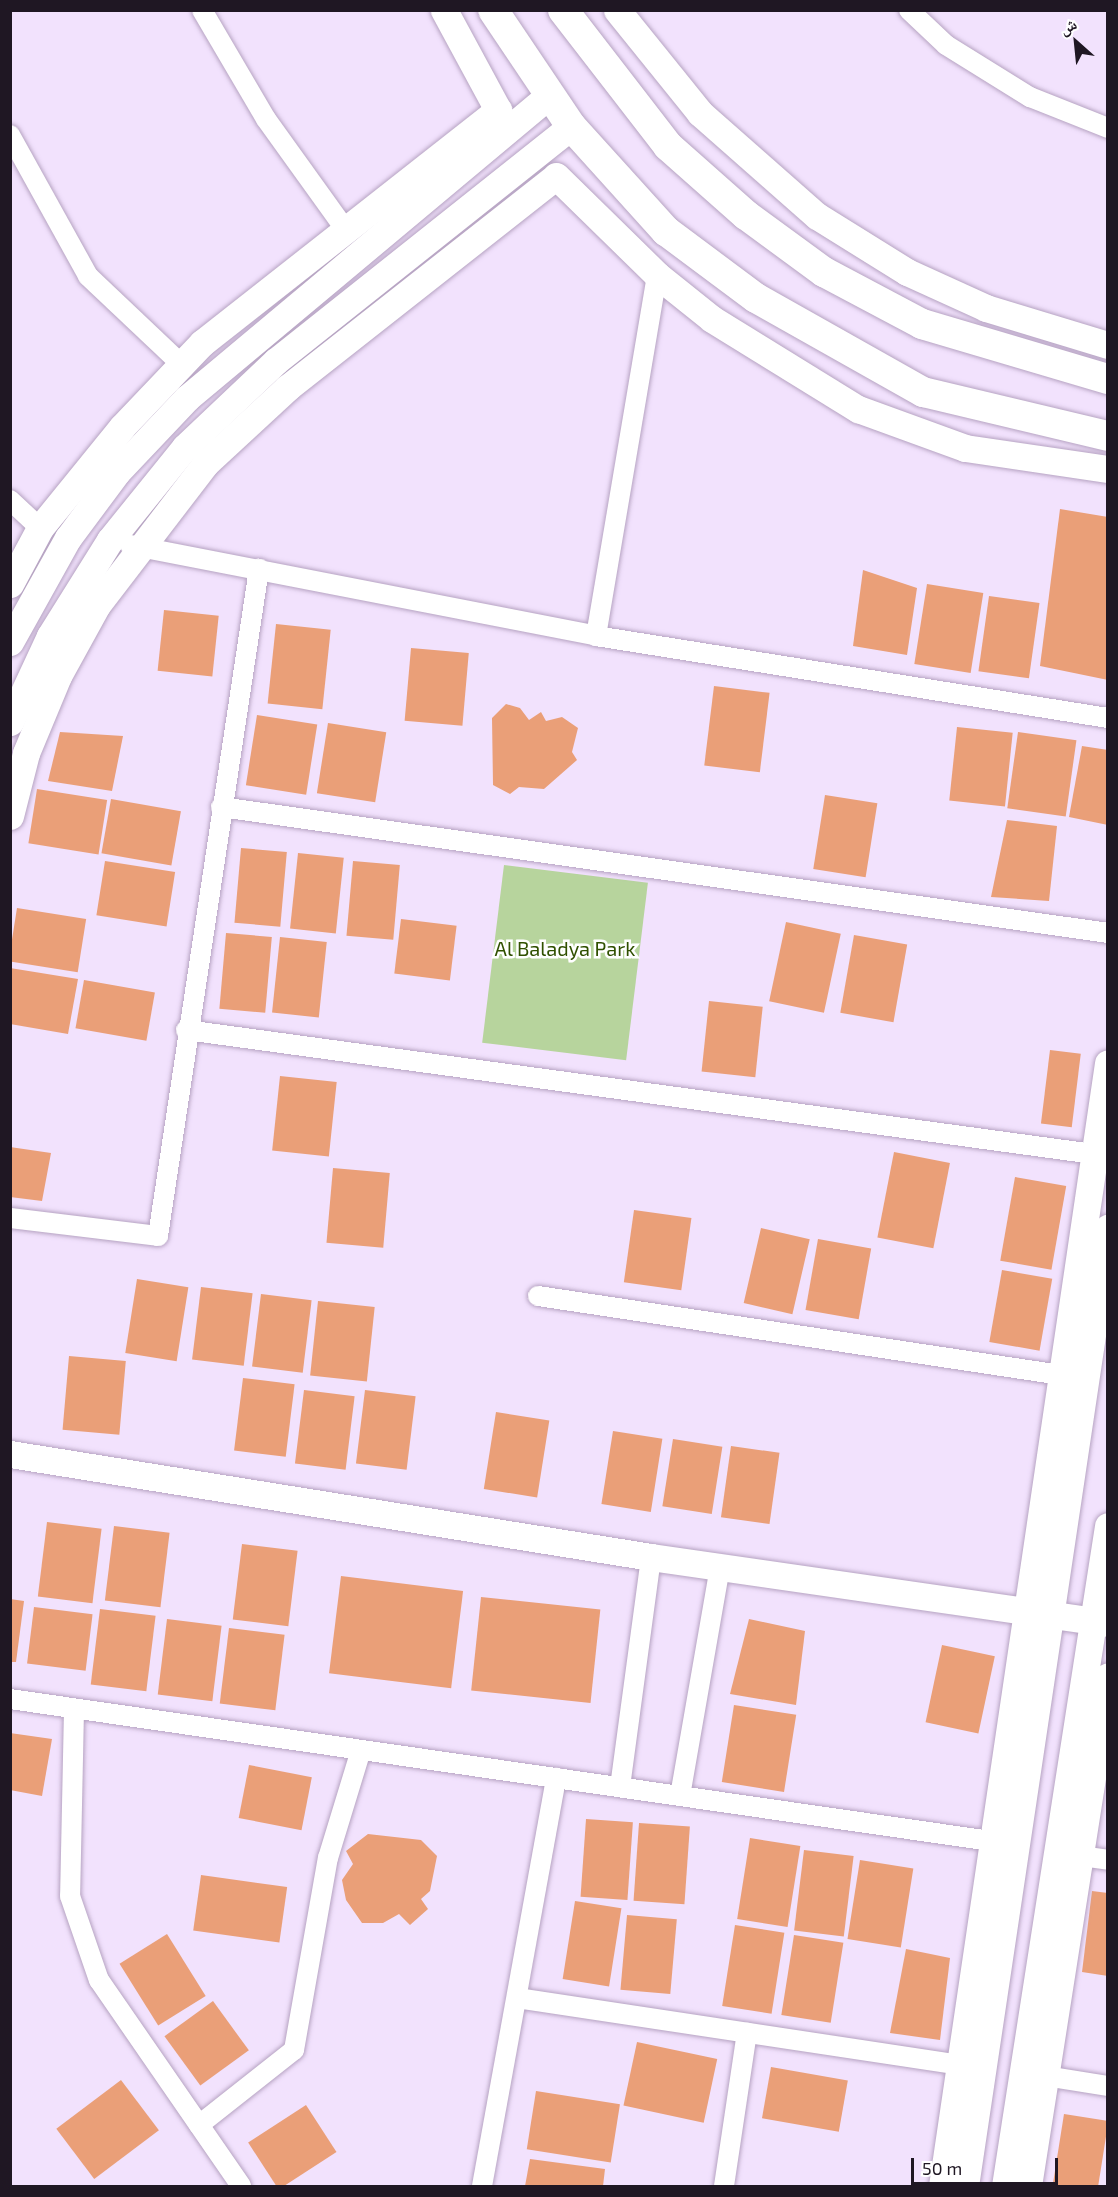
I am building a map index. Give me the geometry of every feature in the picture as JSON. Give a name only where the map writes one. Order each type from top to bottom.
[{"type":"main road","points":[[10,584],[40,528],[122,427],[182,365],[345,229],[498,110],[444,10]]},
{"type":"main road","points":[[494,10],[571,126],[666,231],[756,298],[842,351],[923,392],[1107,436]]},
{"type":"main road","points":[[563,10],[668,147],[746,215],[825,272],[922,324],[1107,379]]},
{"type":"main road","points":[[617,10],[700,113],[817,216],[907,272],[986,308],[1107,345]]},
{"type":"main road","points":[[10,642],[69,538],[117,472],[187,398],[550,95]]},
{"type":"main road","points":[[10,722],[50,636],[110,540],[185,447],[276,361],[571,126]]},
{"type":"main road","points":[[10,816],[26,753],[58,676],[137,547],[205,464],[287,388],[556,176],[657,275],[786,369],[919,436],[965,448],[1107,469]]},
{"type":"main road","points":[[965,2187],[1040,1613],[1061,1375],[1107,1063]]},
{"type":"main road","points":[[942,2187],[991,1841],[1040,1613],[1107,1228]]},
{"type":"main road","points":[[10,1454],[651,1557],[1101,1622]]},
{"type":"main road","points":[[1005,2187],[1101,1622],[1107,1526]]},
{"type":"main road","points":[[1028,2187],[1081,1856],[1107,1676]]},
{"type":"street","points":[[202,10],[267,119],[345,229]]},
{"type":"street","points":[[909,10],[946,45],[1030,98],[1107,128]]},
{"type":"street","points":[[10,135],[88,276],[182,365]]},
{"type":"street","points":[[596,636],[657,275]]},
{"type":"street","points":[[10,500],[40,528]]},
{"type":"street","points":[[110,540],[596,636],[1107,718]]},
{"type":"street","points":[[10,1218],[158,1236],[186,1030],[259,569]]},
{"type":"street","points":[[221,807],[1107,933]]},
{"type":"street","points":[[186,1030],[1094,1154]]},
{"type":"street","points":[[538,1296],[1061,1375]]},
{"type":"street","points":[[620,1787],[651,1557]]},
{"type":"street","points":[[680,1796],[720,1567]]},
{"type":"street","points":[[10,1699],[991,1841]]},
{"type":"street","points":[[74,1710],[70,1896],[99,1980],[241,2187]]},
{"type":"street","points":[[199,2125],[294,2050],[328,1858],[361,1750]]},
{"type":"street","points":[[482,2187],[556,1778]]},
{"type":"street","points":[[1081,1856],[1107,1860]]},
{"type":"street","points":[[516,1998],[960,2065]]},
{"type":"street","points":[[724,2187],[747,2033]]},
{"type":"street","points":[[1044,2076],[1107,2086]]},
{"type":"green space","name":"Al Baladya Park","points":[[504,865],[648,883],[626,1060],[482,1043]]},
{"type":"building","points":[[1060,509],[1108,517],[1108,680],[1040,666]]},
{"type":"building","points":[[863,570],[917,588],[907,655],[853,646]]},
{"type":"building","points":[[927,584],[983,593],[971,673],[914,664]]},
{"type":"building","points":[[989,596],[1040,603],[1029,678],[978,671]]},
{"type":"building","points":[[164,610],[219,616],[212,676],[158,671]]},
{"type":"building","points":[[276,624],[331,630],[322,709],[268,704]]},
{"type":"building","points":[[411,648],[469,653],[462,726],[405,721]]},
{"type":"building","points":[[714,686],[770,693],[760,772],[704,765]]},
{"type":"building","points":[[506,704],[520,708],[529,720],[541,712],[546,721],[562,717],[578,728],[572,752],[577,760],[544,789],[519,787],[510,794],[493,785],[492,718]]},
{"type":"building","points":[[257,715],[317,725],[306,795],[246,785]]},
{"type":"building","points":[[328,723],[386,732],[375,802],[317,793]]},
{"type":"building","points":[[957,727],[1013,733],[1005,806],[949,801]]},
{"type":"building","points":[[60,732],[123,736],[112,791],[48,781]]},
{"type":"building","points":[[1018,732],[1076,740],[1066,816],[1007,808]]},
{"type":"building","points":[[1082,746],[1108,750],[1108,825],[1069,817]]},
{"type":"building","points":[[37,789],[107,800],[99,854],[28,843]]},
{"type":"building","points":[[825,795],[877,803],[866,877],[813,869]]},
{"type":"building","points":[[111,799],[181,811],[171,865],[101,853]]},
{"type":"building","points":[[1007,820],[1057,826],[1049,901],[991,897]]},
{"type":"building","points":[[241,848],[287,852],[280,927],[234,923]]},
{"type":"building","points":[[298,853],[344,858],[336,933],[290,929]]},
{"type":"building","points":[[105,861],[175,872],[167,926],[96,915]]},
{"type":"building","points":[[353,861],[400,865],[393,940],[346,936]]},
{"type":"building","points":[[17,908],[86,919],[78,972],[10,962]]},
{"type":"building","points":[[401,919],[457,926],[450,980],[394,974]]},
{"type":"building","points":[[786,922],[841,934],[824,1013],[769,1001]]},
{"type":"building","points":[[226,933],[272,937],[265,1013],[219,1009]]},
{"type":"building","points":[[854,935],[907,944],[893,1022],[840,1013]]},
{"type":"building","points":[[280,937],[327,942],[319,1017],[272,1013]]},
{"type":"building","points":[[10,968],[78,979],[68,1034],[10,1024]]},
{"type":"building","points":[[84,980],[155,993],[146,1041],[75,1028]]},
{"type":"building","points":[[709,1001],[763,1007],[755,1077],[702,1072]]},
{"type":"building","points":[[1050,1050],[1081,1054],[1072,1127],[1041,1123]]},
{"type":"building","points":[[280,1076],[337,1082],[329,1157],[272,1151]]},
{"type":"building","points":[[10,1147],[51,1153],[42,1201],[10,1197]]},
{"type":"building","points":[[894,1152],[950,1163],[933,1248],[877,1237]]},
{"type":"building","points":[[333,1168],[390,1173],[383,1248],[326,1243]]},
{"type":"building","points":[[1015,1177],[1066,1186],[1051,1270],[1000,1261]]},
{"type":"building","points":[[634,1210],[691,1218],[681,1290],[624,1282]]},
{"type":"building","points":[[761,1228],[810,1239],[792,1314],[744,1303]]},
{"type":"building","points":[[818,1239],[871,1248],[859,1319],[805,1310]]},
{"type":"building","points":[[1002,1270],[1052,1279],[1040,1351],[989,1342]]},
{"type":"building","points":[[137,1279],[188,1287],[177,1361],[125,1353]]},
{"type":"building","points":[[201,1287],[253,1293],[244,1366],[192,1359]]},
{"type":"building","points":[[261,1294],[312,1300],[303,1373],[252,1366]]},
{"type":"building","points":[[318,1301],[375,1307],[367,1382],[310,1376]]},
{"type":"building","points":[[69,1356],[126,1361],[119,1435],[63,1430]]},
{"type":"building","points":[[243,1378],[295,1384],[286,1457],[234,1450]]},
{"type":"building","points":[[304,1390],[355,1396],[346,1470],[295,1463]]},
{"type":"building","points":[[365,1390],[416,1396],[407,1470],[356,1463]]},
{"type":"building","points":[[496,1412],[549,1420],[537,1497],[484,1489]]},
{"type":"building","points":[[613,1431],[662,1439],[651,1512],[601,1504]]},
{"type":"building","points":[[673,1439],[722,1447],[712,1514],[662,1506]]},
{"type":"building","points":[[731,1446],[780,1453],[770,1524],[721,1517]]},
{"type":"building","points":[[47,1522],[102,1529],[92,1603],[38,1596]]},
{"type":"building","points":[[114,1526],[170,1533],[160,1607],[105,1600]]},
{"type":"building","points":[[242,1544],[298,1551],[288,1626],[233,1619]]},
{"type":"building","points":[[341,1576],[463,1591],[451,1688],[329,1673]]},
{"type":"building","points":[[481,1597],[600,1610],[591,1703],[471,1690]]},
{"type":"building","points":[[10,1599],[24,1601],[16,1662],[10,1662]]},
{"type":"building","points":[[34,1607],[93,1614],[86,1671],[27,1664]]},
{"type":"building","points":[[100,1609],[156,1616],[146,1691],[91,1684]]},
{"type":"building","points":[[167,1619],[222,1626],[212,1701],[158,1694]]},
{"type":"building","points":[[749,1619],[805,1631],[796,1705],[730,1694]]},
{"type":"building","points":[[229,1628],[285,1635],[275,1710],[220,1703]]},
{"type":"building","points":[[942,1645],[995,1656],[978,1734],[926,1722]]},
{"type":"building","points":[[734,1705],[796,1715],[784,1792],[722,1782]]},
{"type":"building","points":[[10,1733],[52,1739],[42,1796],[10,1790]]},
{"type":"building","points":[[249,1765],[312,1777],[302,1830],[239,1818]]},
{"type":"building","points":[[586,1819],[633,1822],[627,1900],[581,1897]]},
{"type":"building","points":[[639,1823],[690,1827],[684,1904],[634,1901]]},
{"type":"building","points":[[368,1834],[421,1840],[437,1856],[430,1891],[421,1899],[428,1909],[410,1925],[399,1914],[383,1923],[362,1923],[346,1900],[342,1880],[353,1864],[346,1851]]},
{"type":"building","points":[[750,1838],[800,1846],[788,1927],[737,1919]]},
{"type":"building","points":[[804,1850],[854,1856],[844,1936],[794,1930]]},
{"type":"building","points":[[860,1860],[913,1868],[901,1947],[847,1939]]},
{"type":"building","points":[[201,1875],[287,1887],[279,1943],[193,1930]]},
{"type":"building","points":[[1092,1891],[1108,1893],[1108,1976],[1082,1972]]},
{"type":"building","points":[[575,1901],[621,1908],[609,1986],[563,1979]]},
{"type":"building","points":[[627,1915],[677,1919],[670,1994],[620,1990]]},
{"type":"building","points":[[735,1925],[784,1933],[772,2014],[722,2006]]},
{"type":"building","points":[[167,1934],[206,1996],[158,2026],[120,1964]]},
{"type":"building","points":[[794,1935],[843,1943],[831,2023],[781,2015]]},
{"type":"building","points":[[906,1949],[950,1958],[940,2040],[890,2033]]},
{"type":"building","points":[[213,2001],[249,2050],[200,2086],[164,2036]]},
{"type":"building","points":[[637,2042],[717,2059],[704,2123],[623,2106]]},
{"type":"building","points":[[771,2067],[848,2081],[839,2132],[762,2118]]},
{"type":"building","points":[[121,2080],[159,2130],[94,2179],[56,2129]]},
{"type":"building","points":[[536,2091],[620,2104],[611,2163],[527,2149]]},
{"type":"building","points":[[306,2105],[336,2152],[284,2186],[276,2186],[248,2143]]},
{"type":"building","points":[[1064,2114],[1108,2121],[1098,2186],[1053,2186]]},
{"type":"building","points":[[530,2159],[605,2169],[603,2186],[525,2186]]}]
